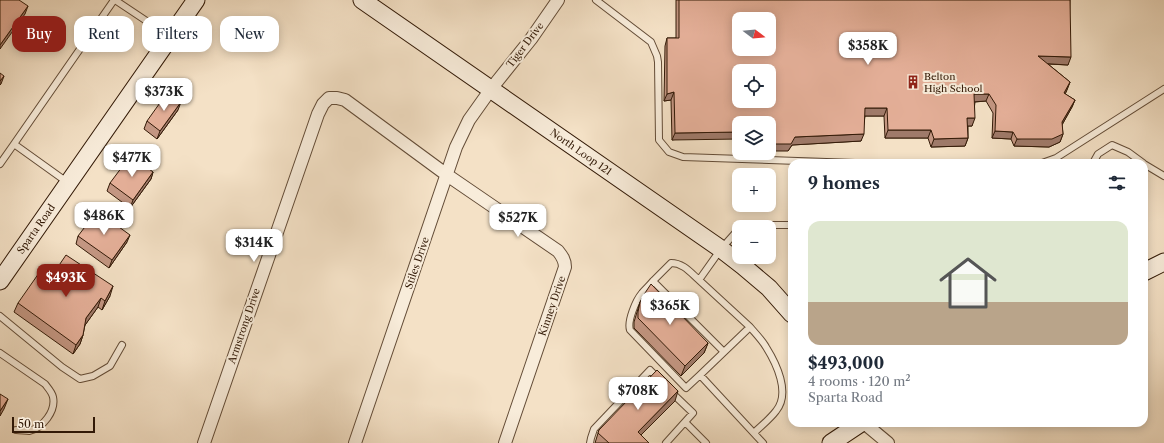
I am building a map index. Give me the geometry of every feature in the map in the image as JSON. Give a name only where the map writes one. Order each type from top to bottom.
[{"type":"main road","name":"Sparta Road","points":[[185,16],[196,0]]},
{"type":"main road","points":[[187,16],[208,0]]},
{"type":"main road","name":"North Loop 121","points":[[362,0],[721,249],[769,288],[788,309]]},
{"type":"main road","name":"Sparta Road","points":[[0,281],[160,52]]},
{"type":"main road","points":[[1148,270],[1164,262]]},
{"type":"main road","points":[[831,443],[857,427]]},
{"type":"street","name":"Tiger Drive","points":[[491,89],[531,39],[558,0]]},
{"type":"street","name":"Stiles Drive","points":[[355,443],[456,147],[469,120],[491,89]]},
{"type":"street","name":"Kinney Drive","points":[[329,98],[344,100],[447,175],[558,251],[565,263],[565,267],[506,443]]},
{"type":"street","name":"Armstrong Drive","points":[[204,443],[315,120],[323,104],[329,98]]},
{"type":"street","points":[[868,427],[888,443]]},
{"type":"lane","points":[[0,164],[115,0],[142,19]]},
{"type":"lane","points":[[597,1],[651,42],[658,62],[659,140],[669,152],[683,157],[788,161]]},
{"type":"lane","points":[[1053,159],[1164,89]]},
{"type":"lane","points":[[14,144],[69,183]]},
{"type":"lane","points":[[1095,159],[1098,154],[1112,145],[1128,152],[1138,159]]},
{"type":"lane","points":[[1148,166],[1164,176]]},
{"type":"lane","points":[[776,225],[788,225]]},
{"type":"lane","points":[[699,280],[721,249],[732,237]]},
{"type":"lane","points":[[750,327],[686,388],[630,330],[629,323],[641,294],[671,263],[682,265],[750,327],[769,352],[778,370],[782,387],[781,399],[777,410],[754,433]]},
{"type":"lane","points":[[654,281],[724,352]]},
{"type":"lane","points":[[0,316],[62,367],[80,378],[93,376],[110,366],[122,345]]},
{"type":"lane","points":[[0,353],[45,384],[50,390],[53,399],[52,407],[44,423],[28,431],[16,430]]},
{"type":"lane","points":[[590,443],[594,429],[650,370],[693,413],[666,443]]},
{"type":"lane","points":[[700,375],[763,443]]},
{"type":"lane","points":[[685,422],[706,443]]},
{"type":"building","points":[[0,0],[19,0],[28,6],[21,16],[12,16],[12,28],[0,45]]},
{"type":"building","name":"Belton High School","points":[[679,0],[1070,0],[1071,57],[1038,56],[1070,82],[1064,93],[1075,100],[1062,122],[1063,134],[1052,139],[1017,139],[1013,132],[995,131],[996,105],[989,94],[974,94],[975,118],[967,118],[968,138],[934,139],[931,130],[888,130],[887,108],[865,108],[864,134],[795,137],[791,144],[776,144],[776,116],[732,116],[732,132],[675,133],[674,92],[667,94],[667,38],[679,38]]},
{"type":"building","points":[[0,73],[4,76],[0,81]]},
{"type":"building","points":[[167,93],[181,102],[160,131],[147,121]]},
{"type":"building","points":[[131,155],[153,172],[133,200],[110,183]]},
{"type":"building","points":[[97,211],[130,235],[112,260],[78,236]]},
{"type":"building","points":[[66,255],[113,286],[105,301],[101,298],[86,318],[83,335],[76,345],[18,303],[39,273],[49,280]]},
{"type":"building","points":[[651,284],[708,343],[685,366],[638,318],[640,302]]},
{"type":"building","points":[[657,370],[678,391],[638,432],[649,443],[609,443],[598,433],[599,430]]},
{"type":"building","points":[[0,394],[8,399],[0,411]]},
{"type":"place","name":"Belton High School","points":[[913,82]]}]
